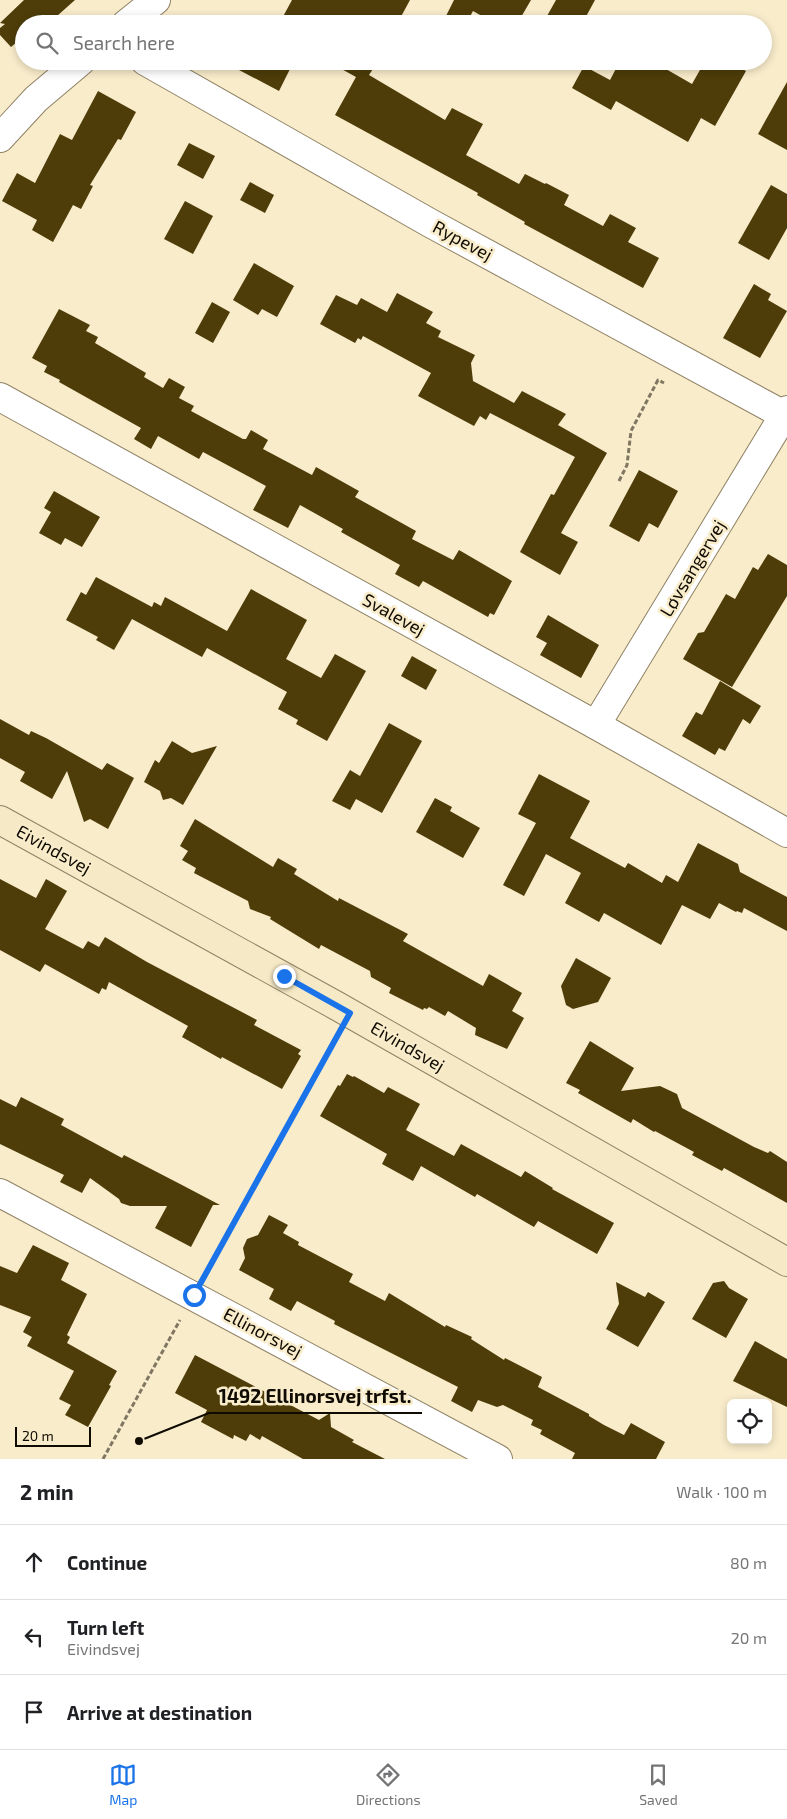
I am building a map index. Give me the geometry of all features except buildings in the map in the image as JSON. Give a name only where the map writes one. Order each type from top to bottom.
[{"type":"street","points":[[137,15],[156,0]]},
{"type":"street","points":[[0,138],[36,99],[70,70]]},
{"type":"street","name":"Rypevej","points":[[161,70],[430,222],[785,413]]},
{"type":"street","name":"Svalevej","points":[[0,397],[596,725],[787,833]]},
{"type":"street","name":"Løvsangervej","points":[[596,725],[785,413]]},
{"type":"street","name":"Eivindsvej","points":[[0,820],[350,1013],[787,1262]]},
{"type":"street","name":"Ellinorsvej","points":[[0,1193],[498,1459]]},
{"type":"path","points":[[619,481],[627,465],[631,431],[658,380],[664,384]]},
{"type":"path","points":[[103,1459],[350,1013]]},
{"type":"place","name":"1492 Ellinorsvej trfst.","points":[[139,1441]]},
{"type":"route","points":[[194,1295],[350,1013],[284,976]]}]
